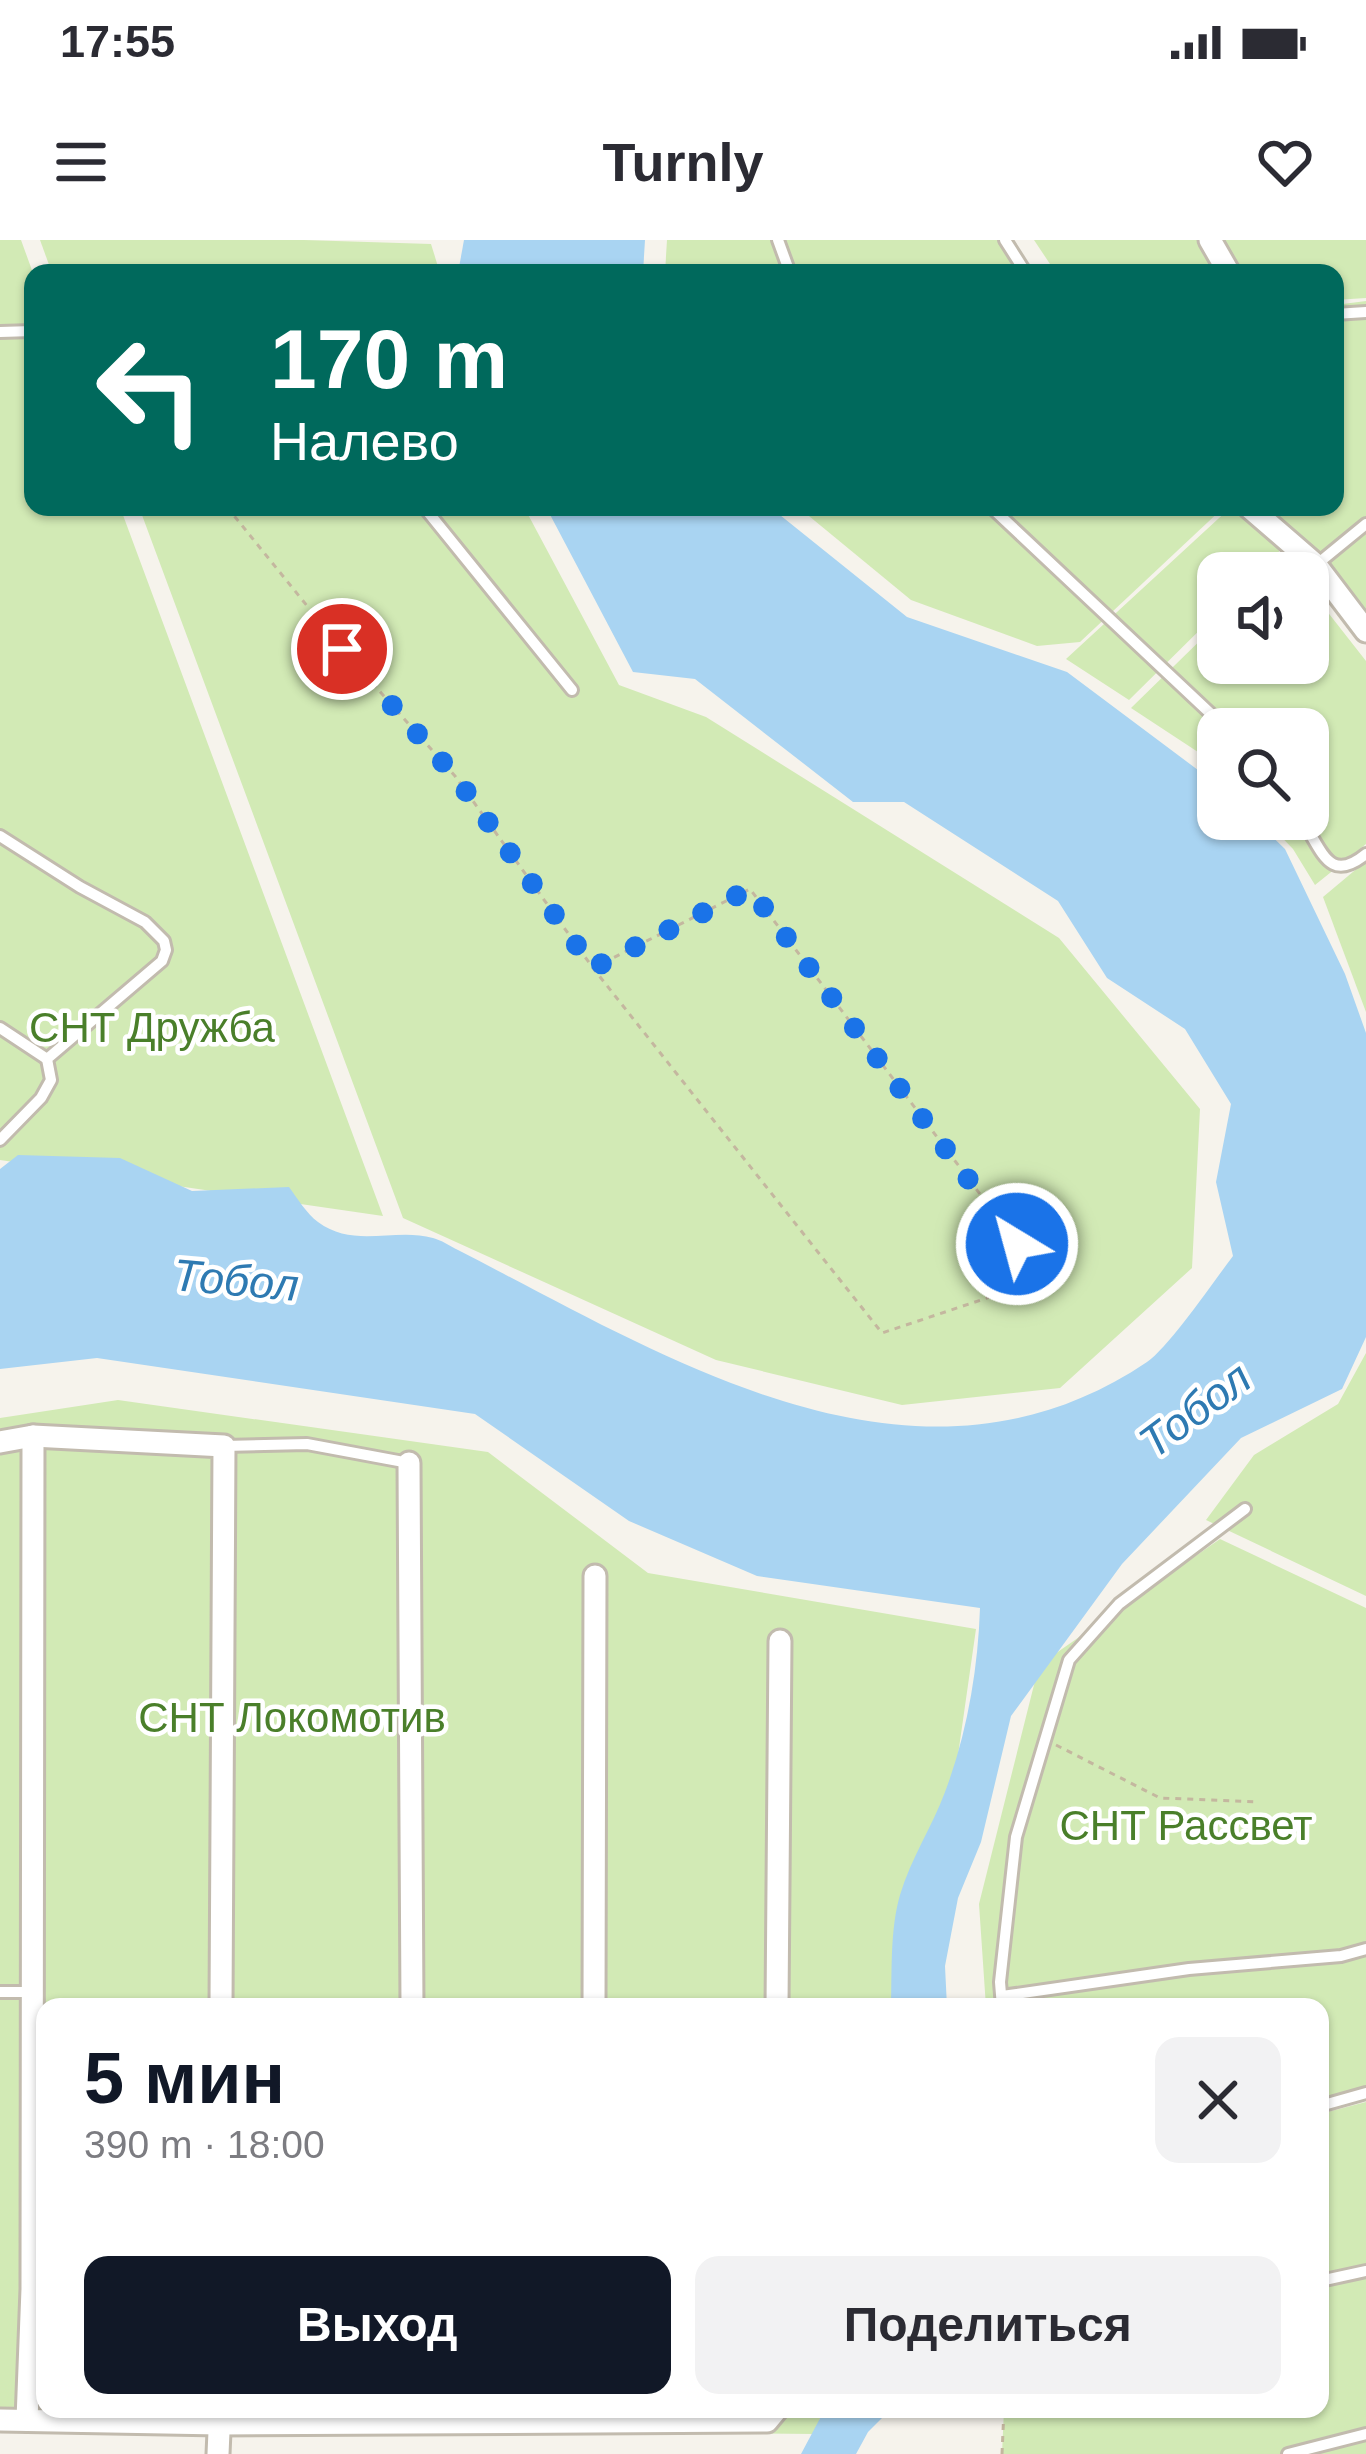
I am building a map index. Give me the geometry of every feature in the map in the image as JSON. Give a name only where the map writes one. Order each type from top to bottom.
[{"type":"street","points":[[1259,516],[1301,552]]},
{"type":"street","points":[[1329,582],[1366,632]]},
{"type":"street","points":[[27,2420],[32,2289],[33,1436]]},
{"type":"street","points":[[0,1442],[33,1436],[224,1446],[221,1998]]},
{"type":"street","points":[[409,1463],[412,1998]]},
{"type":"street","points":[[594,1998],[596,1576]]},
{"type":"street","points":[[777,1998],[780,1641]]},
{"type":"street","points":[[0,2420],[124,2418]]},
{"type":"street","points":[[218,2454],[220,2418]]},
{"type":"street","points":[[680,2418],[770,2418]]},
{"type":"lane","points":[[431,516],[572,690]]},
{"type":"lane","points":[[1001,516],[1205,708]]},
{"type":"lane","points":[[1329,554],[1366,524]]},
{"type":"lane","points":[[0,836],[146,922],[164,941],[162,961],[47,1059]]},
{"type":"lane","points":[[1314,840],[1328,861],[1340,869],[1366,854]]},
{"type":"lane","points":[[0,1028],[47,1059],[51,1080],[41,1098],[0,1140]]},
{"type":"lane","points":[[224,1446],[307,1444],[409,1463]]},
{"type":"lane","points":[[1002,1998],[1013,1850],[1069,1660],[1119,1604],[1245,1509]]},
{"type":"lane","points":[[1020,1998],[1189,1970],[1341,1956],[1366,1949]]},
{"type":"lane","points":[[0,1992],[32,1992]]},
{"type":"lane","points":[[1329,2104],[1366,2093]]},
{"type":"lane","points":[[1329,2279],[1366,2271]]},
{"type":"lane","points":[[1288,2454],[1366,2434]]},
{"type":"path","points":[[234,516],[342,649],[455,776],[593,968],[882,1333],[1044,1279],[750,889],[593,968]]},
{"type":"path","points":[[1042,1744],[1063,1745],[1160,1798],[1259,1802]]},
{"type":"path","points":[[1002,2454],[1004,2418]]},
{"type":"green space","name":"СНТ Дружба","points":[[0,240],[21,240],[30,264],[24,264],[24,516],[123,516],[383,1216],[0,1160]]},
{"type":"green space","points":[[40,240],[431,244],[437,264],[49,264]]},
{"type":"green space","points":[[667,240],[1009,240],[1029,264],[666,264]]},
{"type":"green space","points":[[1034,240],[1366,240],[1366,298],[1344,299],[1344,264],[1050,264]]},
{"type":"green space","points":[[1366,301],[1366,628],[1329,582],[1329,552],[1304,552],[1293,538],[1279,552],[1197,552],[1197,633],[1129,700],[1066,659],[1221,516],[1344,516],[1344,304]]},
{"type":"green space","points":[[142,516],[529,516],[619,685],[706,717],[1059,938],[1200,1109],[1192,1268],[1060,1388],[902,1405],[716,1360],[403,1218]]},
{"type":"green space","points":[[809,516],[1214,516],[1080,642],[1037,646],[911,600]]},
{"type":"green space","points":[[1329,614],[1366,661],[1366,844],[1315,885],[1284,840],[1329,840],[1329,708],[1197,708],[1197,751],[1131,708],[1197,644],[1197,684],[1329,684]]},
{"type":"green space","points":[[1366,861],[1366,1012],[1323,897]]},
{"type":"green space","points":[[1366,1353],[1366,1596],[1206,1520],[1254,1455],[1338,1404]]},
{"type":"green space","name":"СНТ Локомотив","points":[[118,1400],[488,1452],[648,1573],[976,1629],[923,1998],[36,1998],[36,2418],[820,2418],[815,2434],[0,2427],[0,1418]]},
{"type":"green space","name":"СНТ Рассвет","points":[[1220,1539],[1366,1608],[1366,2090],[1329,2100],[1329,1998],[985,1998],[979,1904],[1039,1665]]},
{"type":"green space","points":[[1366,2102],[1366,2265],[1329,2275],[1329,2112]]},
{"type":"green space","points":[[1366,2274],[1366,2454],[1002,2454],[1004,2418],[1329,2418],[1329,2284]]},
{"type":"water","points":[[464,240],[645,240],[644,264],[460,264]]},
{"type":"water","name":"Тобол","points":[[551,516],[781,516],[907,617],[1067,672],[1197,769],[1197,840],[1276,840],[1285,849],[1345,974],[1366,1033],[1366,1337],[1342,1389],[1241,1438],[1122,1564],[1011,1716],[981,1842],[958,1898],[945,1966],[947,1998],[891,1998],[893,1936],[905,1881],[953,1770],[974,1678],[980,1608],[757,1576],[629,1521],[475,1414],[97,1358],[0,1369],[0,1169],[18,1155],[120,1158],[192,1191],[289,1187],[310,1215],[332,1230],[436,1239],[708,1374],[795,1405],[883,1423],[972,1425],[1060,1406],[1156,1354],[1233,1256],[1216,1182],[1231,1104],[1185,1029],[1107,978],[1058,901],[904,802],[853,802],[695,679],[633,672]]},
{"type":"water","points":[[820,2418],[882,2418],[856,2454],[801,2454]]},
{"type":"route","points":[[342,649],[455,776],[593,968],[750,889],[1017,1244]]}]
